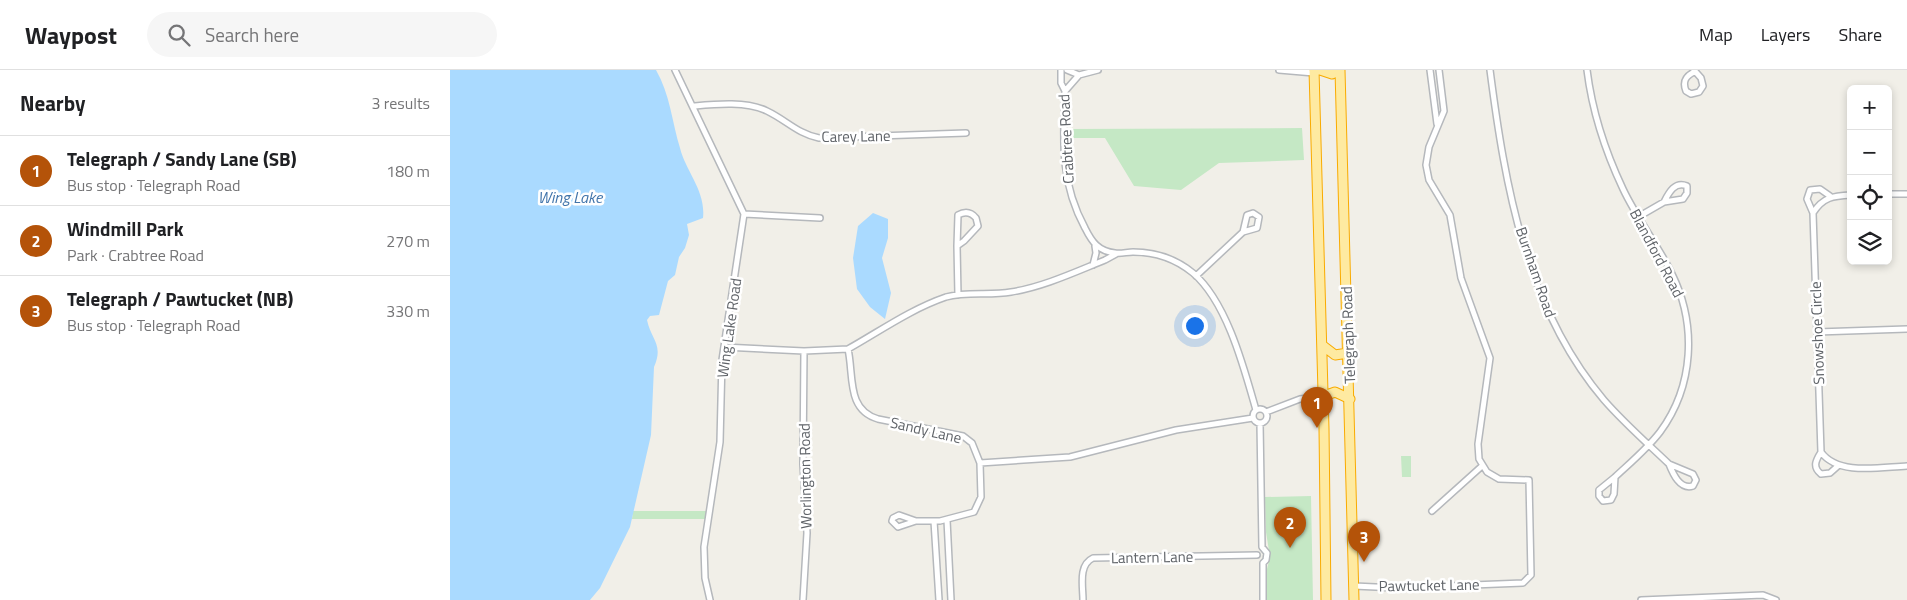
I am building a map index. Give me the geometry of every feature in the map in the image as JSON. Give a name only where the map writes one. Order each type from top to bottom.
[{"type":"highway","points":[[1316,71],[1332,74],[1340,70]]},
{"type":"highway","name":"Telegraph Road","points":[[1340,70],[1354,600]]},
{"type":"highway","name":"Telegraph Road","points":[[1316,71],[1324,396],[1326,600]]},
{"type":"highway","points":[[1322,345],[1335,355],[1348,353]]},
{"type":"highway","points":[[1324,396],[1335,392],[1350,399]]},
{"type":"street","points":[[675,70],[694,106],[723,173],[744,214],[820,218]]},
{"type":"street","name":"Crabtree Road","points":[[1061,70],[1061,83],[1065,92],[1066,181],[1077,214],[1095,246]]},
{"type":"street","points":[[1067,70],[1079,75]]},
{"type":"street","points":[[1065,92],[1079,75],[1098,70]]},
{"type":"street","points":[[1278,70],[1316,71]]},
{"type":"street","points":[[1430,70],[1437,124]]},
{"type":"street","points":[[1432,512],[1482,466],[1479,459],[1478,444],[1490,358],[1461,278],[1450,216],[1427,172],[1426,158],[1437,124],[1444,111],[1439,70]]},
{"type":"street","name":"Burnham Road","points":[[1490,70],[1500,141],[1511,192],[1527,256],[1545,305],[1575,360],[1595,389],[1624,422],[1670,464]]},
{"type":"street","name":"Blandford Road","points":[[1587,70],[1602,135],[1623,190],[1678,287],[1684,302],[1689,331],[1687,369],[1680,394],[1670,416],[1649,445],[1599,490],[1599,496],[1603,501],[1613,498],[1615,477]]},
{"type":"street","points":[[1694,71],[1701,78],[1703,86],[1700,92],[1691,94],[1686,90],[1684,84],[1686,77],[1694,71]]},
{"type":"street","name":"Carey Lane","points":[[694,106],[759,108],[797,130],[819,138],[966,133]]},
{"type":"street","points":[[1638,217],[1664,202],[1683,199],[1687,193],[1686,186],[1682,184],[1676,186],[1664,202]]},
{"type":"street","name":"Snowshoe Circle","points":[[1847,195],[1830,196],[1820,189],[1810,190],[1806,199],[1813,213],[1821,452],[1815,464],[1816,469],[1820,474],[1830,473],[1839,465],[1907,466]]},
{"type":"street","points":[[1892,194],[1907,194]]},
{"type":"street","points":[[1813,213],[1820,203],[1830,196]]},
{"type":"street","points":[[956,246],[977,228],[976,218],[971,214],[965,212],[958,215],[956,246],[958,295]]},
{"type":"street","name":"Wing Lake Road","points":[[710,600],[704,567],[704,548],[720,437],[721,374],[724,347],[744,214]]},
{"type":"street","points":[[1196,276],[1243,232]]},
{"type":"street","points":[[1093,265],[1095,246],[1116,254]]},
{"type":"street","points":[[724,347],[804,351],[848,349],[916,310],[958,295],[1022,290],[1093,265],[1116,254],[1131,252],[1155,254],[1178,263],[1196,276],[1220,313],[1235,341],[1256,410],[1253,418]]},
{"type":"street","points":[[1817,332],[1907,330]]},
{"type":"street","name":"Sandy Lane","points":[[848,349],[854,395],[865,413],[878,419],[963,436],[972,443],[980,463]]},
{"type":"street","name":"Worlington Road","points":[[803,600],[807,533],[803,464],[804,351]]},
{"type":"street","points":[[1266,412],[1300,399],[1324,396]]},
{"type":"street","points":[[1256,410],[1262,409],[1266,412]]},
{"type":"street","points":[[1260,423],[1266,420],[1266,412]]},
{"type":"street","points":[[916,521],[947,520],[974,512],[981,496],[980,463],[1070,457],[1176,430],[1253,418],[1260,423]]},
{"type":"street","points":[[1260,423],[1262,547],[1257,555],[1259,561],[1263,563]]},
{"type":"street","points":[[1821,452],[1828,460],[1839,465]]},
{"type":"street","points":[[1670,464],[1693,474],[1696,480],[1693,486],[1688,487],[1681,484],[1670,464]]},
{"type":"street","name":"Pawtucket Lane","points":[[1354,586],[1397,588],[1523,583],[1531,575],[1529,480],[1500,479],[1482,466]]},
{"type":"street","points":[[947,520],[951,600]]},
{"type":"street","points":[[934,521],[939,600]]},
{"type":"street","points":[[1262,547],[1267,553],[1266,560],[1263,563],[1264,600]]},
{"type":"street","name":"Lantern Lane","points":[[1083,600],[1085,560],[1097,558],[1257,555]]},
{"type":"street","points":[[1641,600],[1764,595],[1776,600]]},
{"type":"green space","points":[[1302,128],[1304,160],[1219,163],[1181,190],[1134,186],[1105,138],[1067,138],[1067,129]]},
{"type":"green space","points":[[1401,456],[1411,456],[1411,477],[1402,477]]},
{"type":"green space","points":[[1311,496],[1313,600],[1266,600],[1267,569],[1270,557],[1266,532],[1265,497]]},
{"type":"green space","points":[[633,511],[707,511],[705,519],[632,519]]},
{"type":"water","name":"Wing Lake","points":[[450,70],[656,70],[668,98],[683,157],[702,199],[703,218],[687,224],[689,235],[685,248],[679,257],[675,275],[668,281],[659,315],[650,316],[647,320],[656,342],[658,353],[654,367],[651,435],[630,527],[600,588],[590,600],[450,600]]},
{"type":"water","points":[[873,213],[888,219],[888,238],[882,258],[891,293],[885,319],[870,307],[857,289],[853,258],[858,226]]},
{"type":"place","name":"Telegraph / Sandy Lane (SB)","points":[[1317,428]]},
{"type":"place","name":"Windmill Park","points":[[1290,548]]},
{"type":"place","name":"Telegraph / Pawtucket (NB)","points":[[1364,562]]}]
